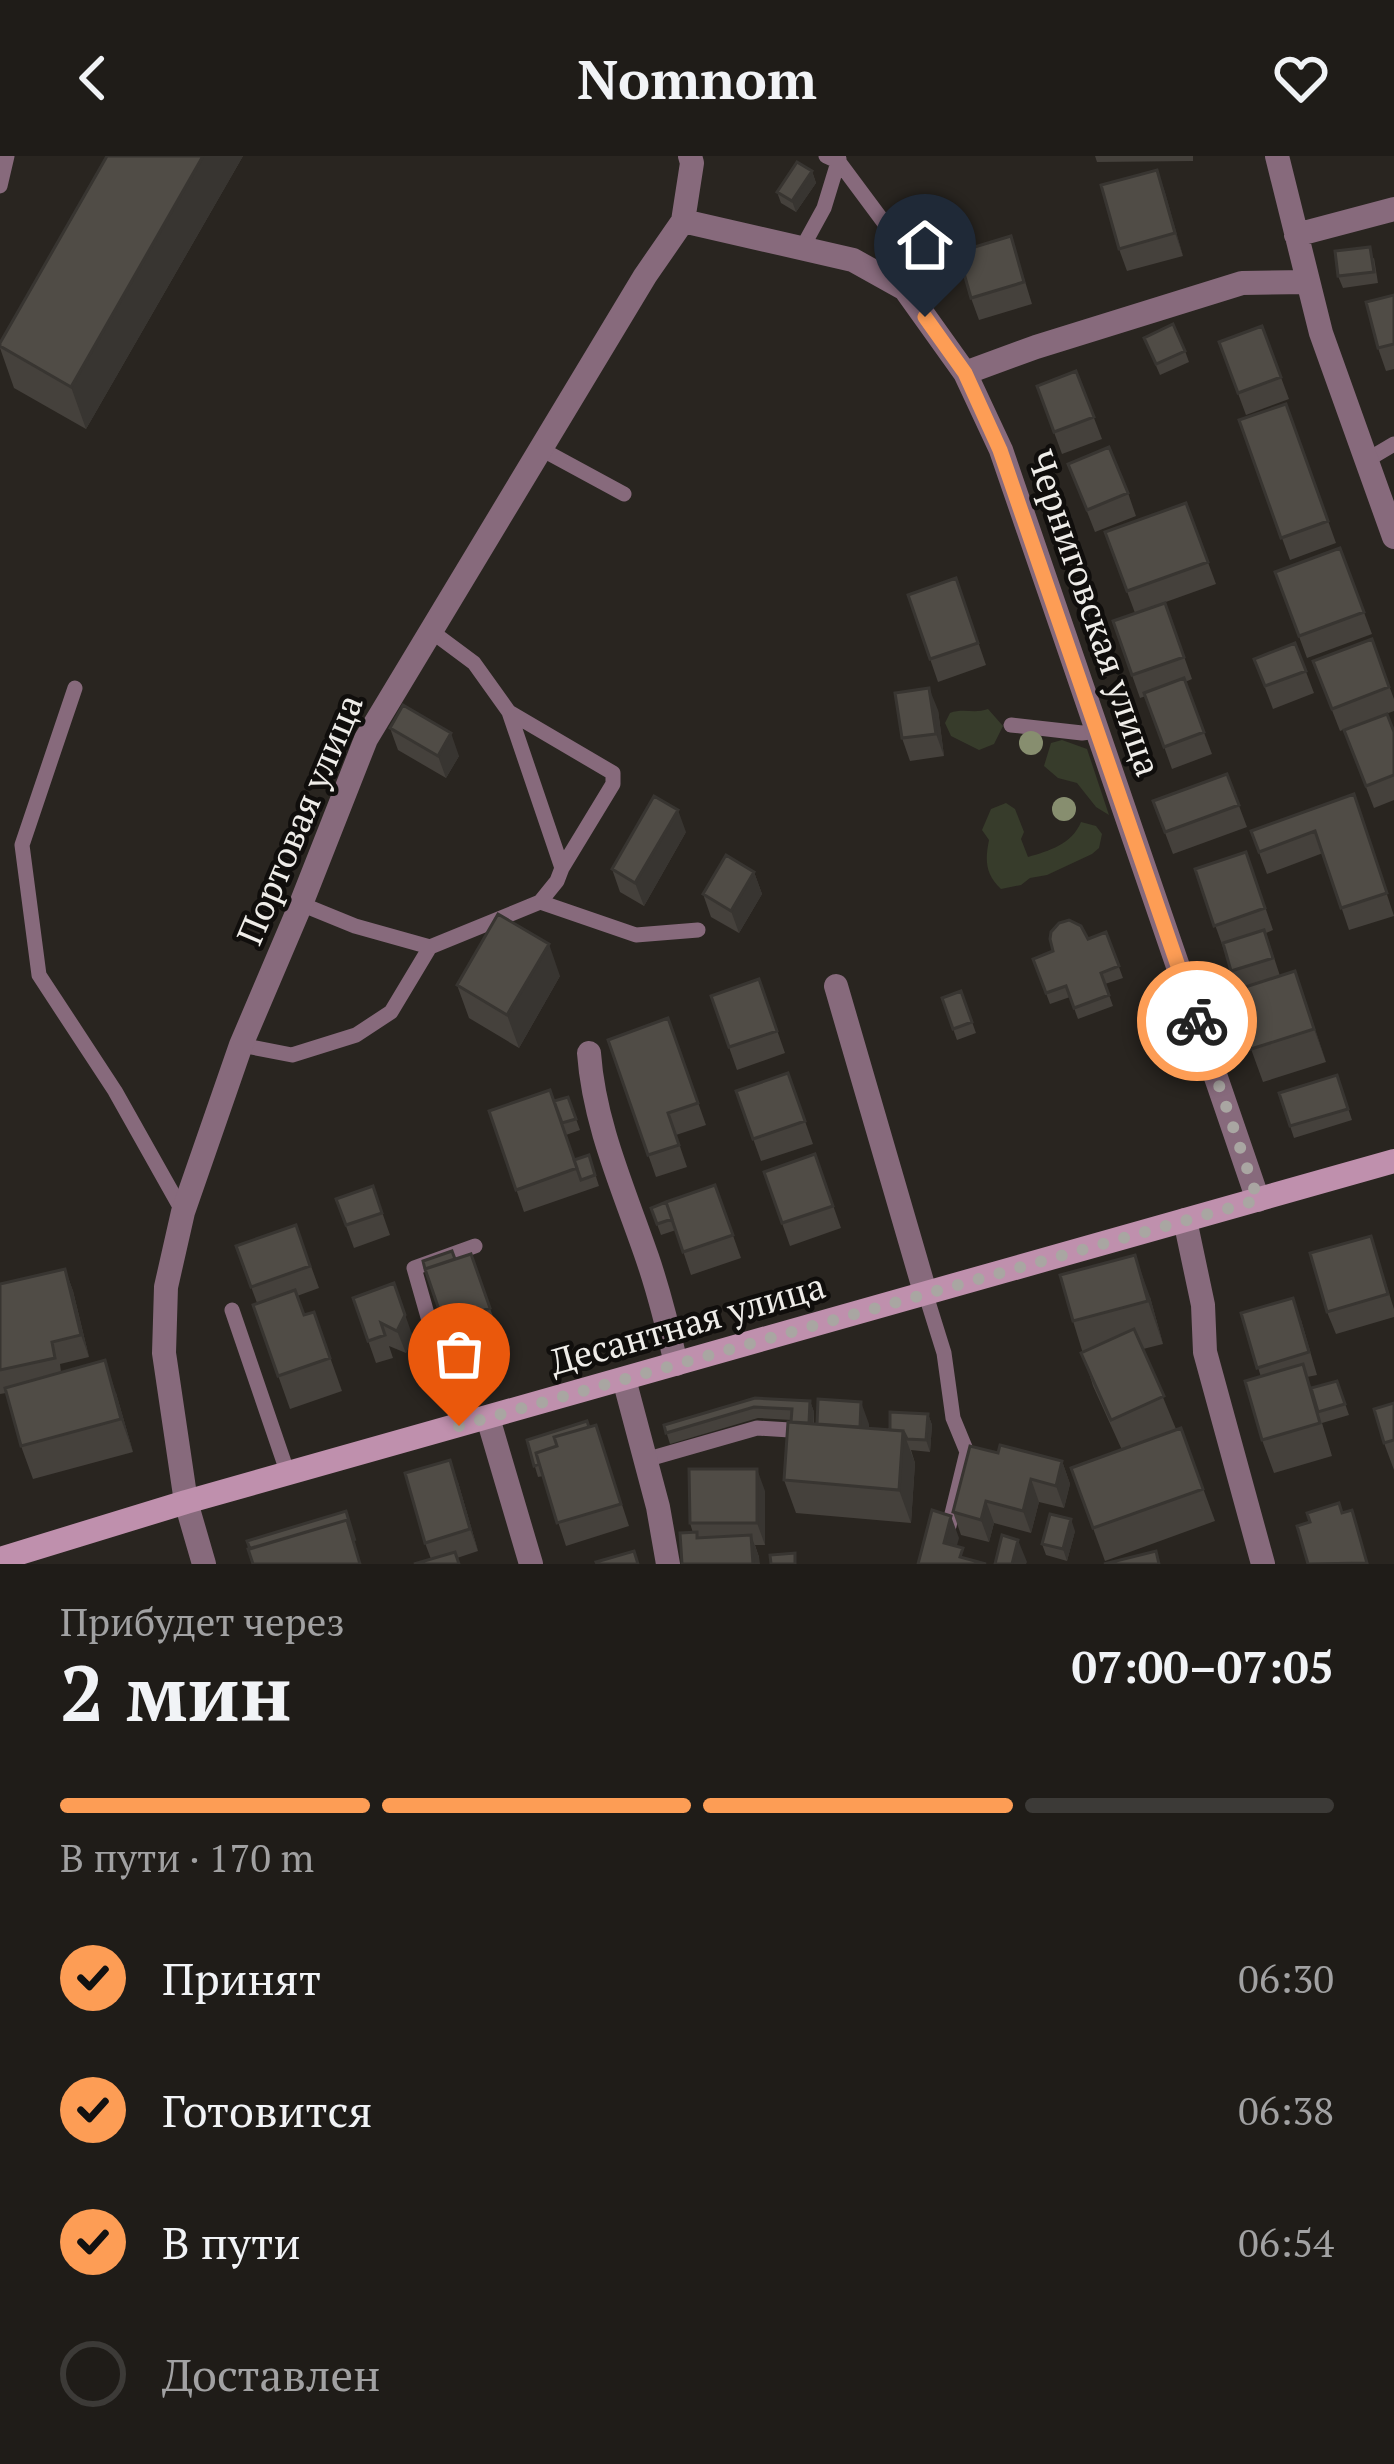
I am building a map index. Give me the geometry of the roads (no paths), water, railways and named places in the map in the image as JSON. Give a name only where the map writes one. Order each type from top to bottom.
[{"type":"street","points":[[1277,156],[1321,333],[1394,537]]},
{"type":"street","name":"Портовая улица","points":[[204,1564],[186,1502],[164,1353],[166,1287],[183,1212],[241,1045],[366,739],[645,276],[683,221],[697,158]]},
{"type":"street","points":[[1296,235],[1394,208]]},
{"type":"street","name":"Черниговская улица","points":[[683,221],[853,260],[905,289],[965,373],[1000,450],[1258,1200]]},
{"type":"street","points":[[965,373],[1242,284],[1308,282]]},
{"type":"street","points":[[836,986],[925,1292]]},
{"type":"street","points":[[589,1053],[591,1082],[607,1142],[664,1309],[676,1364]]},
{"type":"street","name":"Десантная улица","points":[[0,1559],[27,1558],[186,1502],[1394,1160]]},
{"type":"street","points":[[1185,1220],[1203,1305],[1205,1352],[1263,1564]]},
{"type":"street","points":[[624,1379],[668,1564]]},
{"type":"street","points":[[488,1418],[531,1564]]},
{"type":"lane","points":[[0,186],[7,156]]},
{"type":"lane","points":[[801,250],[824,208],[835,158]]},
{"type":"lane","points":[[835,158],[917,267],[905,289]]},
{"type":"lane","points":[[1366,460],[1394,444]]},
{"type":"lane","points":[[541,448],[624,494]]},
{"type":"lane","points":[[431,631],[475,664],[509,712],[562,868]]},
{"type":"lane","points":[[75,688],[22,845],[39,975],[115,1091],[183,1212]]},
{"type":"lane","points":[[241,1045],[292,1055],[356,1035],[392,1012],[430,947],[540,902],[557,881],[613,784],[613,773],[509,712]]},
{"type":"lane","points":[[1011,725],[1098,731]]},
{"type":"lane","points":[[540,902],[636,935],[698,930]]},
{"type":"lane","points":[[301,904],[355,926],[430,947]]},
{"type":"lane","points":[[459,1426],[414,1268],[476,1246]]},
{"type":"lane","points":[[925,1292],[944,1353],[952,1418],[967,1452],[949,1526]]},
{"type":"lane","points":[[232,1310],[288,1474]]},
{"type":"lane","points":[[645,1460],[757,1428],[790,1430]]},
{"type":"lane","points":[[967,1452],[988,1456]]}]
